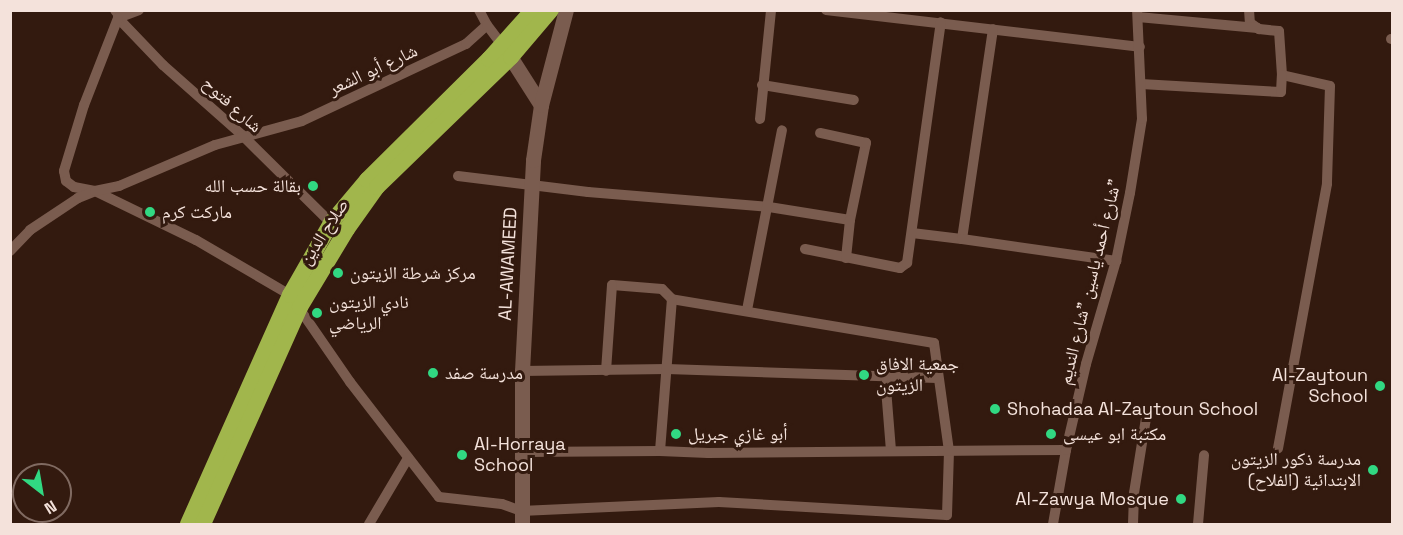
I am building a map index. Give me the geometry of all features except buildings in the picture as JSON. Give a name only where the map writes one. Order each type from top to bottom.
[{"type":"highway","name":"صلاح الدين","points":[[203,525],[295,301],[377,187],[506,51],[533,10]]},
{"type":"highway","name":"صلاح الدين","points":[[188,525],[332,223],[367,180],[551,10]]},
{"type":"main road","name":"AL-AWAMEED","points":[[522,518],[524,452],[522,371],[534,149],[541,105],[566,10]]},
{"type":"main road","points":[[506,51],[541,105]]},
{"type":"street","points":[[139,10],[117,14],[84,105],[64,171],[71,186],[95,191],[196,240],[295,301],[350,382],[439,497],[502,504],[522,518],[719,502],[948,515],[949,451],[937,378],[934,343],[672,298],[662,289],[612,285],[606,371]]},
{"type":"street","points":[[479,10],[506,51]]},
{"type":"street","points":[[760,119],[771,10]]},
{"type":"street","points":[[826,10],[895,20],[941,22],[1140,47]]},
{"type":"street","points":[[1250,10],[1248,20],[1259,29]]},
{"type":"street","name":"شارع فتوح","points":[[117,14],[163,65],[242,135],[332,223]]},
{"type":"street","points":[[1138,14],[1279,32],[1282,75],[1281,92],[1141,84]]},
{"type":"street","name":"شارع أحمد ياسين \"شارع النديم\"","points":[[1053,525],[1066,450],[1086,364],[1116,261],[1142,119],[1138,14]]},
{"type":"street","points":[[805,249],[900,268],[907,263],[925,119],[941,22]]},
{"type":"street","name":"شارع أبو الشعر","points":[[10,251],[30,230],[66,205],[95,191],[110,189],[192,153],[242,135],[302,121],[466,44],[487,25]]},
{"type":"street","points":[[962,239],[993,29]]},
{"type":"street","points":[[1278,448],[1327,184],[1330,86],[1282,75]]},
{"type":"street","points":[[762,85],[854,100]]},
{"type":"street","points":[[747,310],[769,207],[782,130]]},
{"type":"street","points":[[820,133],[866,143],[850,220],[846,258]]},
{"type":"street","points":[[458,176],[769,207],[850,220]]},
{"type":"street","points":[[912,233],[1116,261]]},
{"type":"street","points":[[660,451],[672,298]]},
{"type":"street","points":[[522,371],[667,369],[937,378]]},
{"type":"street","points":[[885,376],[891,452]]},
{"type":"street","points":[[1132,525],[1134,493],[1146,418]]},
{"type":"street","points":[[524,452],[1066,450]]},
{"type":"street","points":[[1198,525],[1204,455]]},
{"type":"street","points":[[369,525],[408,458]]},
{"type":"place","name":"بقالة حسب الله","points":[[313,186]]},
{"type":"place","name":"ماركت كرم","points":[[150,212]]},
{"type":"place","name":"مركز شرطة الزيتون","points":[[338,273]]},
{"type":"place","name":"نادي الزيتون الرياضي","points":[[317,313]]},
{"type":"place","name":"مدرسة صفد","points":[[433,373]]},
{"type":"place","name":"جمعية الافاق الزيتون","points":[[864,375]]},
{"type":"place","name":"Al-Zaytoun School","points":[[1380,386]]},
{"type":"place","name":"Shohadaa Al-Zaytoun School","points":[[995,409]]},
{"type":"place","name":"أبو غازي جبريل","points":[[676,434]]},
{"type":"place","name":"مكتبة ابو عيسى","points":[[1051,434]]},
{"type":"place","name":"Al-Horraya School","points":[[462,455]]},
{"type":"place","name":"مدرسة ذكور الزيتون الابتدائية (الفلاح)","points":[[1373,470]]},
{"type":"place","name":"Al-Zawya Mosque","points":[[1181,499]]}]
